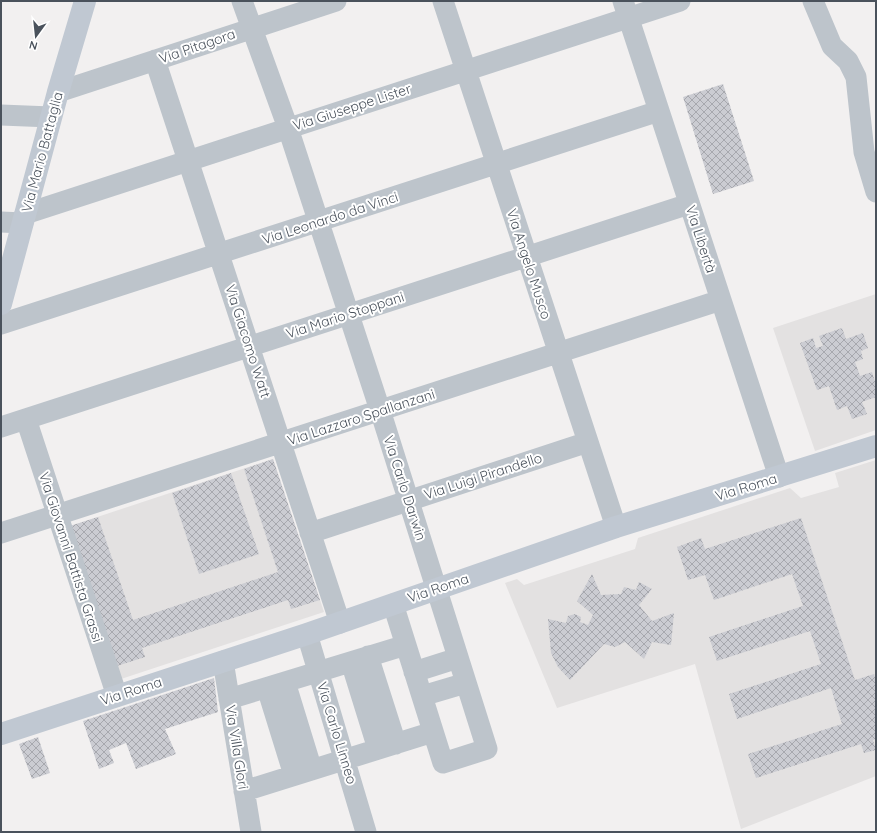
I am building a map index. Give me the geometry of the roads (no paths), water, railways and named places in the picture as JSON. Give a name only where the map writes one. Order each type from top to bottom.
[{"type":"main road","name":"Via Mario Battaglia","points":[[1,304],[51,117],[85,1]]},
{"type":"main road","name":"Via Roma","points":[[1,734],[340,623],[616,527],[876,446]]},
{"type":"street","name":"Via Carlo Darwin","points":[[242,1],[288,128],[410,500],[486,749],[443,763],[433,732]]},
{"type":"street","name":"Via Pitagora","points":[[58,92],[336,1]]},
{"type":"street","name":"Via Angelo Musco","points":[[443,1],[616,527]]},
{"type":"street","name":"Via Giuseppe Lister","points":[[24,219],[188,160],[466,70],[626,9],[680,1]]},
{"type":"street","points":[[813,1],[832,46],[848,61],[856,77],[864,152],[876,192]]},
{"type":"street","name":"Via Libertà","points":[[626,9],[779,477]]},
{"type":"street","name":"Via Giacomo Watt","points":[[155,60],[340,623]]},
{"type":"street","name":"Via Leonardo da Vinci","points":[[1,324],[659,111]]},
{"type":"street","points":[[1,115],[51,117]]},
{"type":"street","name":"Via Mario Stoppani","points":[[1,427],[690,204]]},
{"type":"street","points":[[1,222],[24,219]]},
{"type":"street","name":"Via Lazzaro Spallanzani","points":[[1,533],[721,300]]},
{"type":"street","name":"Via Giovanni Battista Grassi","points":[[26,419],[117,696]]},
{"type":"street","name":"Via Luigi Pirandello","points":[[310,533],[588,442]]},
{"type":"street","points":[[244,791],[433,732],[393,604]]},
{"type":"street","name":"Via Carlo Linneo","points":[[307,634],[366,832]]},
{"type":"street","points":[[229,700],[406,645]]},
{"type":"street","points":[[414,672],[458,658]]},
{"type":"street","points":[[360,659],[387,747]]},
{"type":"street","name":"Via Villa Glori","points":[[222,661],[250,832]]},
{"type":"street","points":[[422,696],[466,683]]},
{"type":"street","points":[[276,685],[303,772]]}]
